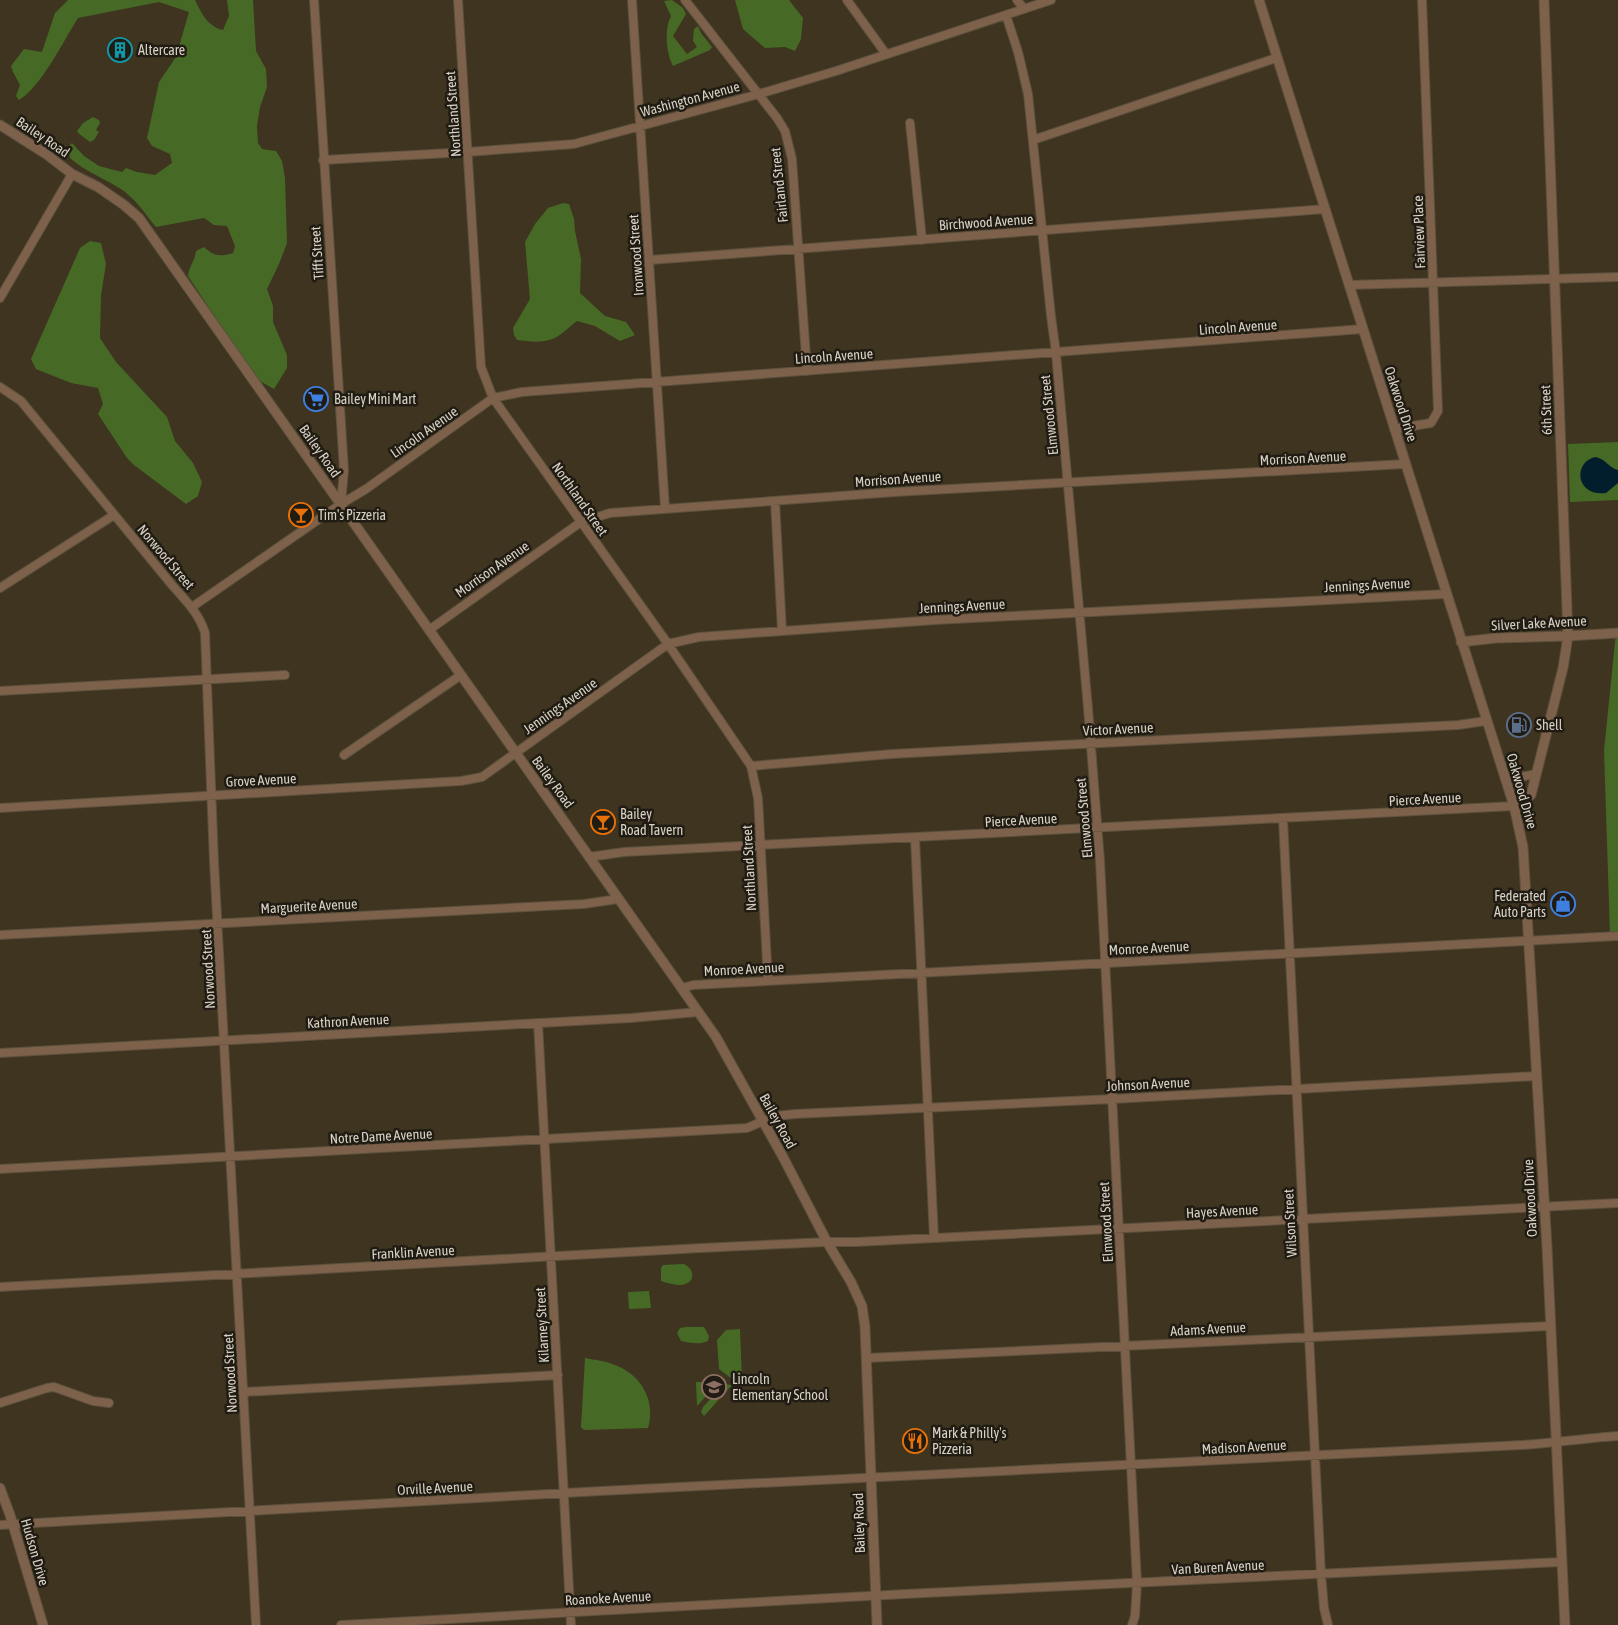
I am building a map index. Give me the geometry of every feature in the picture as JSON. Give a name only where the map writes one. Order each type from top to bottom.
[{"type":"street","name":"Tifft Street","points":[[314,0],[344,470],[341,504]]},
{"type":"street","name":"Northland Street","points":[[458,0],[481,367],[493,398],[668,644],[751,766],[758,798],[768,981]]},
{"type":"street","name":"Ironwood Street","points":[[632,0],[665,508]]},
{"type":"street","name":"Fairland Street","points":[[685,0],[759,94],[785,131],[789,145],[807,371]]},
{"type":"street","points":[[847,0],[886,54]]},
{"type":"street","points":[[1017,0],[1024,9]]},
{"type":"street","name":"Washington Avenue","points":[[324,160],[560,146],[759,94],[836,71],[1050,0]]},
{"type":"street","name":"Oakwood Drive","points":[[1259,0],[1514,806],[1523,847],[1544,1207],[1565,1625]]},
{"type":"street","name":"Fairview Place","points":[[1394,429],[1431,424],[1438,411],[1422,0]]},
{"type":"street","name":"6th Street","points":[[1514,806],[1530,794],[1563,668],[1568,636],[1556,278],[1544,0]]},
{"type":"street","name":"Elmwood Street","points":[[1006,14],[1026,80],[1033,140],[1056,353],[1091,743],[1113,1099],[1137,1583],[1135,1616],[1132,1625]]},
{"type":"street","points":[[1033,140],[1276,58]]},
{"type":"street","points":[[910,123],[922,240]]},
{"type":"street","name":"Bailey Road","points":[[0,125],[46,154],[72,174],[113,198],[139,218],[716,1037],[827,1242],[851,1282],[862,1306],[865,1327],[877,1625]]},
{"type":"street","points":[[0,298],[72,174]]},
{"type":"street","name":"Birchwood Avenue","points":[[650,260],[1325,209]]},
{"type":"street","points":[[1348,285],[1618,277]]},
{"type":"street","name":"Lincoln Avenue","points":[[192,607],[341,504],[366,489],[493,398],[522,392],[657,381],[1363,329]]},
{"type":"street","name":"Norwood Street","points":[[0,387],[21,401],[192,607],[205,633],[218,924],[256,1625]]},
{"type":"street","name":"Morrison Avenue","points":[[429,630],[581,522],[610,513],[904,491],[1405,464]]},
{"type":"street","points":[[775,501],[782,631]]},
{"type":"street","points":[[0,588],[114,515]]},
{"type":"street","name":"Jennings Avenue","points":[[516,753],[668,644],[699,637],[935,620],[1446,594]]},
{"type":"street","name":"Silver Lake Avenue","points":[[1461,642],[1496,638],[1618,633]]},
{"type":"street","points":[[0,691],[285,674]]},
{"type":"street","points":[[344,755],[461,675]]},
{"type":"street","name":"Victor Avenue","points":[[751,766],[892,754],[1458,725],[1486,721]]},
{"type":"street","name":"Grove Avenue","points":[[0,808],[461,782],[482,777],[516,753]]},
{"type":"street","points":[[1504,776],[1520,777],[1536,774]]},
{"type":"street","name":"Pierce Avenue","points":[[589,857],[624,852],[1514,806]]},
{"type":"street","name":"Wilson Street","points":[[1283,819],[1320,1574],[1328,1625]]},
{"type":"street","points":[[915,838],[934,1238]]},
{"type":"street","name":"Marguerite Avenue","points":[[0,935],[575,904],[618,899]]},
{"type":"street","name":"Monroe Avenue","points":[[682,988],[693,985],[1618,936]]},
{"type":"street","name":"Kathron Avenue","points":[[0,1053],[538,1023],[698,1012]]},
{"type":"street","name":"Kilarney Street","points":[[538,1023],[571,1625]]},
{"type":"street","name":"Johnson Avenue","points":[[762,1122],[775,1116],[1536,1076]]},
{"type":"street","name":"Notre Dame Avenue","points":[[0,1169],[747,1128],[762,1122]]},
{"type":"street","name":"Hayes Avenue","points":[[827,1242],[1618,1203]]},
{"type":"street","name":"Franklin Avenue","points":[[0,1287],[827,1242]]},
{"type":"street","name":"Adams Avenue","points":[[866,1358],[1550,1326]]},
{"type":"street","points":[[244,1392],[558,1375]]},
{"type":"street","points":[[0,1403],[47,1388],[54,1388],[93,1401],[109,1402]]},
{"type":"street","name":"Madison Avenue","points":[[871,1477],[1556,1443],[1584,1438],[1618,1436]]},
{"type":"street","name":"Orville Avenue","points":[[0,1525],[871,1477]]},
{"type":"street","name":"Hudson Drive","points":[[0,1488],[43,1625]]},
{"type":"street","name":"Van Buren Avenue","points":[[876,1596],[1562,1562]]},
{"type":"street","name":"Roanoke Avenue","points":[[341,1625],[876,1596]]},
{"type":"green space","points":[[68,0],[195,0],[209,22],[223,30],[229,16],[227,0],[253,0],[256,51],[266,69],[267,87],[260,107],[257,126],[258,143],[262,149],[276,151],[282,161],[285,178],[287,243],[267,289],[273,306],[273,322],[287,355],[287,368],[274,389],[256,379],[188,276],[196,251],[204,247],[217,255],[233,253],[235,246],[227,226],[214,225],[204,218],[156,227],[129,195],[70,158],[68,147],[72,143],[84,156],[99,166],[122,172],[126,168],[155,175],[172,163],[170,154],[152,146],[147,138],[159,82],[176,57],[189,12],[159,2],[78,18],[44,74],[36,85],[19,100],[16,96],[20,85],[11,66],[24,49],[42,52],[55,13]]},
{"type":"green space","points":[[672,0],[683,8],[686,14],[673,36],[687,54],[697,47],[693,41],[694,29],[698,26],[712,47],[710,50],[673,66],[667,41],[667,27],[671,16],[664,1]]},
{"type":"green space","points":[[735,0],[789,0],[803,18],[801,39],[795,51],[785,47],[765,48],[743,29]]},
{"type":"green space","points":[[93,117],[99,120],[100,123],[96,130],[99,132],[94,140],[90,142],[77,131],[83,123]]},
{"type":"green space","points":[[563,203],[569,204],[574,219],[581,259],[580,293],[605,316],[626,322],[635,335],[620,341],[595,326],[577,321],[556,337],[546,341],[517,340],[514,335],[513,328],[530,299],[525,242],[535,224],[548,208]]},
{"type":"green space","points":[[90,241],[101,243],[106,264],[101,295],[100,338],[116,362],[167,417],[175,441],[193,463],[202,482],[198,496],[186,504],[127,458],[98,414],[103,404],[98,388],[71,383],[36,369],[31,359],[80,248]]},
{"type":"green space","points":[[1618,442],[1618,500],[1570,502],[1568,444]]},
{"type":"green space","points":[[1616,633],[1618,633],[1618,936],[1610,936],[1604,750]]},
{"type":"green space","points":[[684,1264],[692,1273],[689,1282],[678,1285],[661,1281],[661,1268],[663,1265]]},
{"type":"green space","points":[[649,1291],[651,1308],[629,1309],[628,1292]]},
{"type":"green space","points":[[704,1327],[709,1336],[708,1341],[691,1343],[681,1341],[677,1333],[680,1328]]},
{"type":"green space","points":[[740,1329],[742,1379],[732,1379],[719,1369],[717,1340],[726,1330]]},
{"type":"green space","points":[[585,1358],[615,1365],[633,1375],[645,1390],[648,1399],[650,1418],[648,1428],[584,1430],[581,1427]]},
{"type":"green space","points":[[696,1382],[719,1382],[697,1406]]},
{"type":"green space","points":[[724,1384],[732,1385],[704,1416],[701,1412],[703,1407]]},
{"type":"water","points":[[1595,457],[1602,459],[1618,470],[1618,483],[1606,493],[1596,493],[1588,490],[1583,485],[1581,472],[1583,465]]},
{"type":"place","name":"Altercare","points":[[120,50]]},
{"type":"place","name":"Bailey Mini Mart","points":[[316,399]]},
{"type":"place","name":"Tim's Pizzeria","points":[[301,515]]},
{"type":"place","name":"Shell","points":[[1519,725]]},
{"type":"place","name":"Bailey Road Tavern","points":[[603,822]]},
{"type":"place","name":"Federated Auto Parts","points":[[1563,904]]},
{"type":"place","name":"Lincoln Elementary School","points":[[714,1387]]},
{"type":"place","name":"Mark & Philly's Pizzeria","points":[[915,1441]]}]
